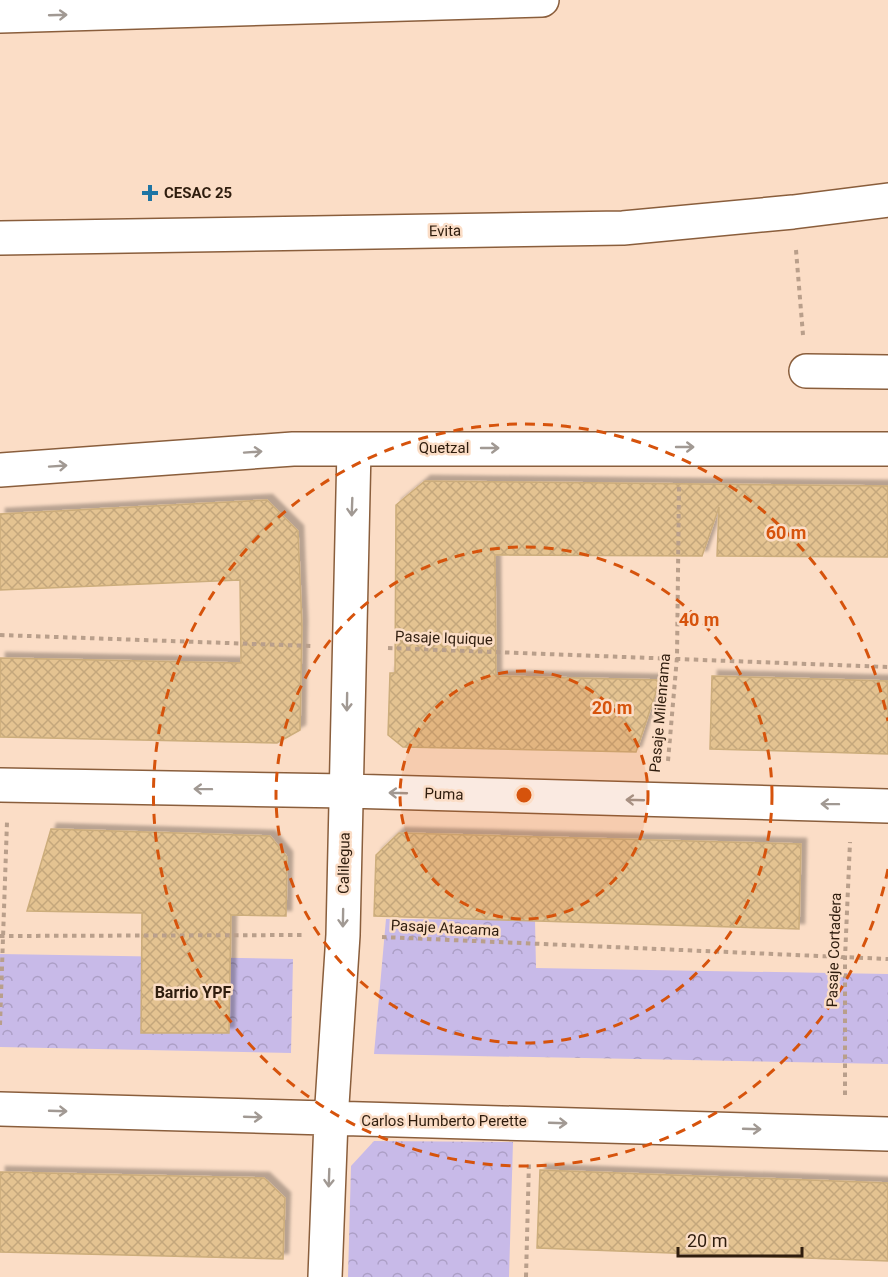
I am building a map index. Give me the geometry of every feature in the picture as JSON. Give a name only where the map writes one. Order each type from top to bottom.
[{"type":"main road","points":[[0,16],[542,0]]},
{"type":"main road","name":"Evita","points":[[0,238],[623,228],[793,212],[888,200]]},
{"type":"main road","points":[[806,371],[888,372]]},
{"type":"main road","name":"Quetzal","points":[[0,470],[293,449],[679,447],[888,449]]},
{"type":"main road","name":"Calilegua","points":[[325,1277],[331,1120],[343,935],[354,449]]},
{"type":"main road","name":"Puma","points":[[4,785],[346,791],[888,806]]},
{"type":"main road","name":"Carlos Humberto Perette","points":[[0,1109],[331,1120],[530,1122],[888,1134]]},
{"type":"path","points":[[793,212],[806,371]]},
{"type":"path","name":"Pasaje Milenrama","points":[[665,801],[677,657],[679,447]]},
{"type":"path","name":"Pasaje Iquique","points":[[0,635],[677,657],[888,667]]},
{"type":"path","points":[[0,1025],[4,785]]},
{"type":"path","name":"Pasaje Cortadera","points":[[845,1095],[845,958],[852,805]]},
{"type":"path","name":"Pasaje Atacama","points":[[2,936],[343,935],[888,959]]},
{"type":"path","points":[[526,1277],[530,1122]]},
{"type":"green space","points":[[386,919],[535,920],[536,968],[888,974],[888,1064],[374,1054]]},
{"type":"green space","points":[[0,954],[293,959],[291,1053],[0,1047]]},
{"type":"green space","points":[[374,1141],[513,1142],[509,1277],[348,1277],[351,1166]]},
{"type":"building","points":[[425,481],[888,486],[888,557],[717,556],[719,507],[702,556],[495,555],[496,676],[660,680],[636,752],[403,747],[388,735],[390,673],[395,673],[396,505]]},
{"type":"building","points":[[267,500],[298,531],[302,626],[300,730],[277,743],[0,737],[0,658],[241,663],[240,580],[0,590],[0,514]]},
{"type":"building","points":[[712,676],[888,681],[888,754],[710,749]]},
{"type":"building","points":[[51,829],[270,836],[287,857],[286,916],[231,915],[229,1033],[141,1033],[142,913],[27,911]]},
{"type":"building","points":[[399,833],[801,844],[799,929],[374,916],[376,855]]},
{"type":"building","points":[[540,1170],[888,1183],[888,1261],[537,1248]]},
{"type":"building","points":[[0,1172],[264,1178],[285,1198],[283,1259],[0,1252]]},
{"type":"place","name":"CESAC 25","points":[[150,193]]},
{"type":"district","name":"Barrio YPF","points":[[193,992]]}]
